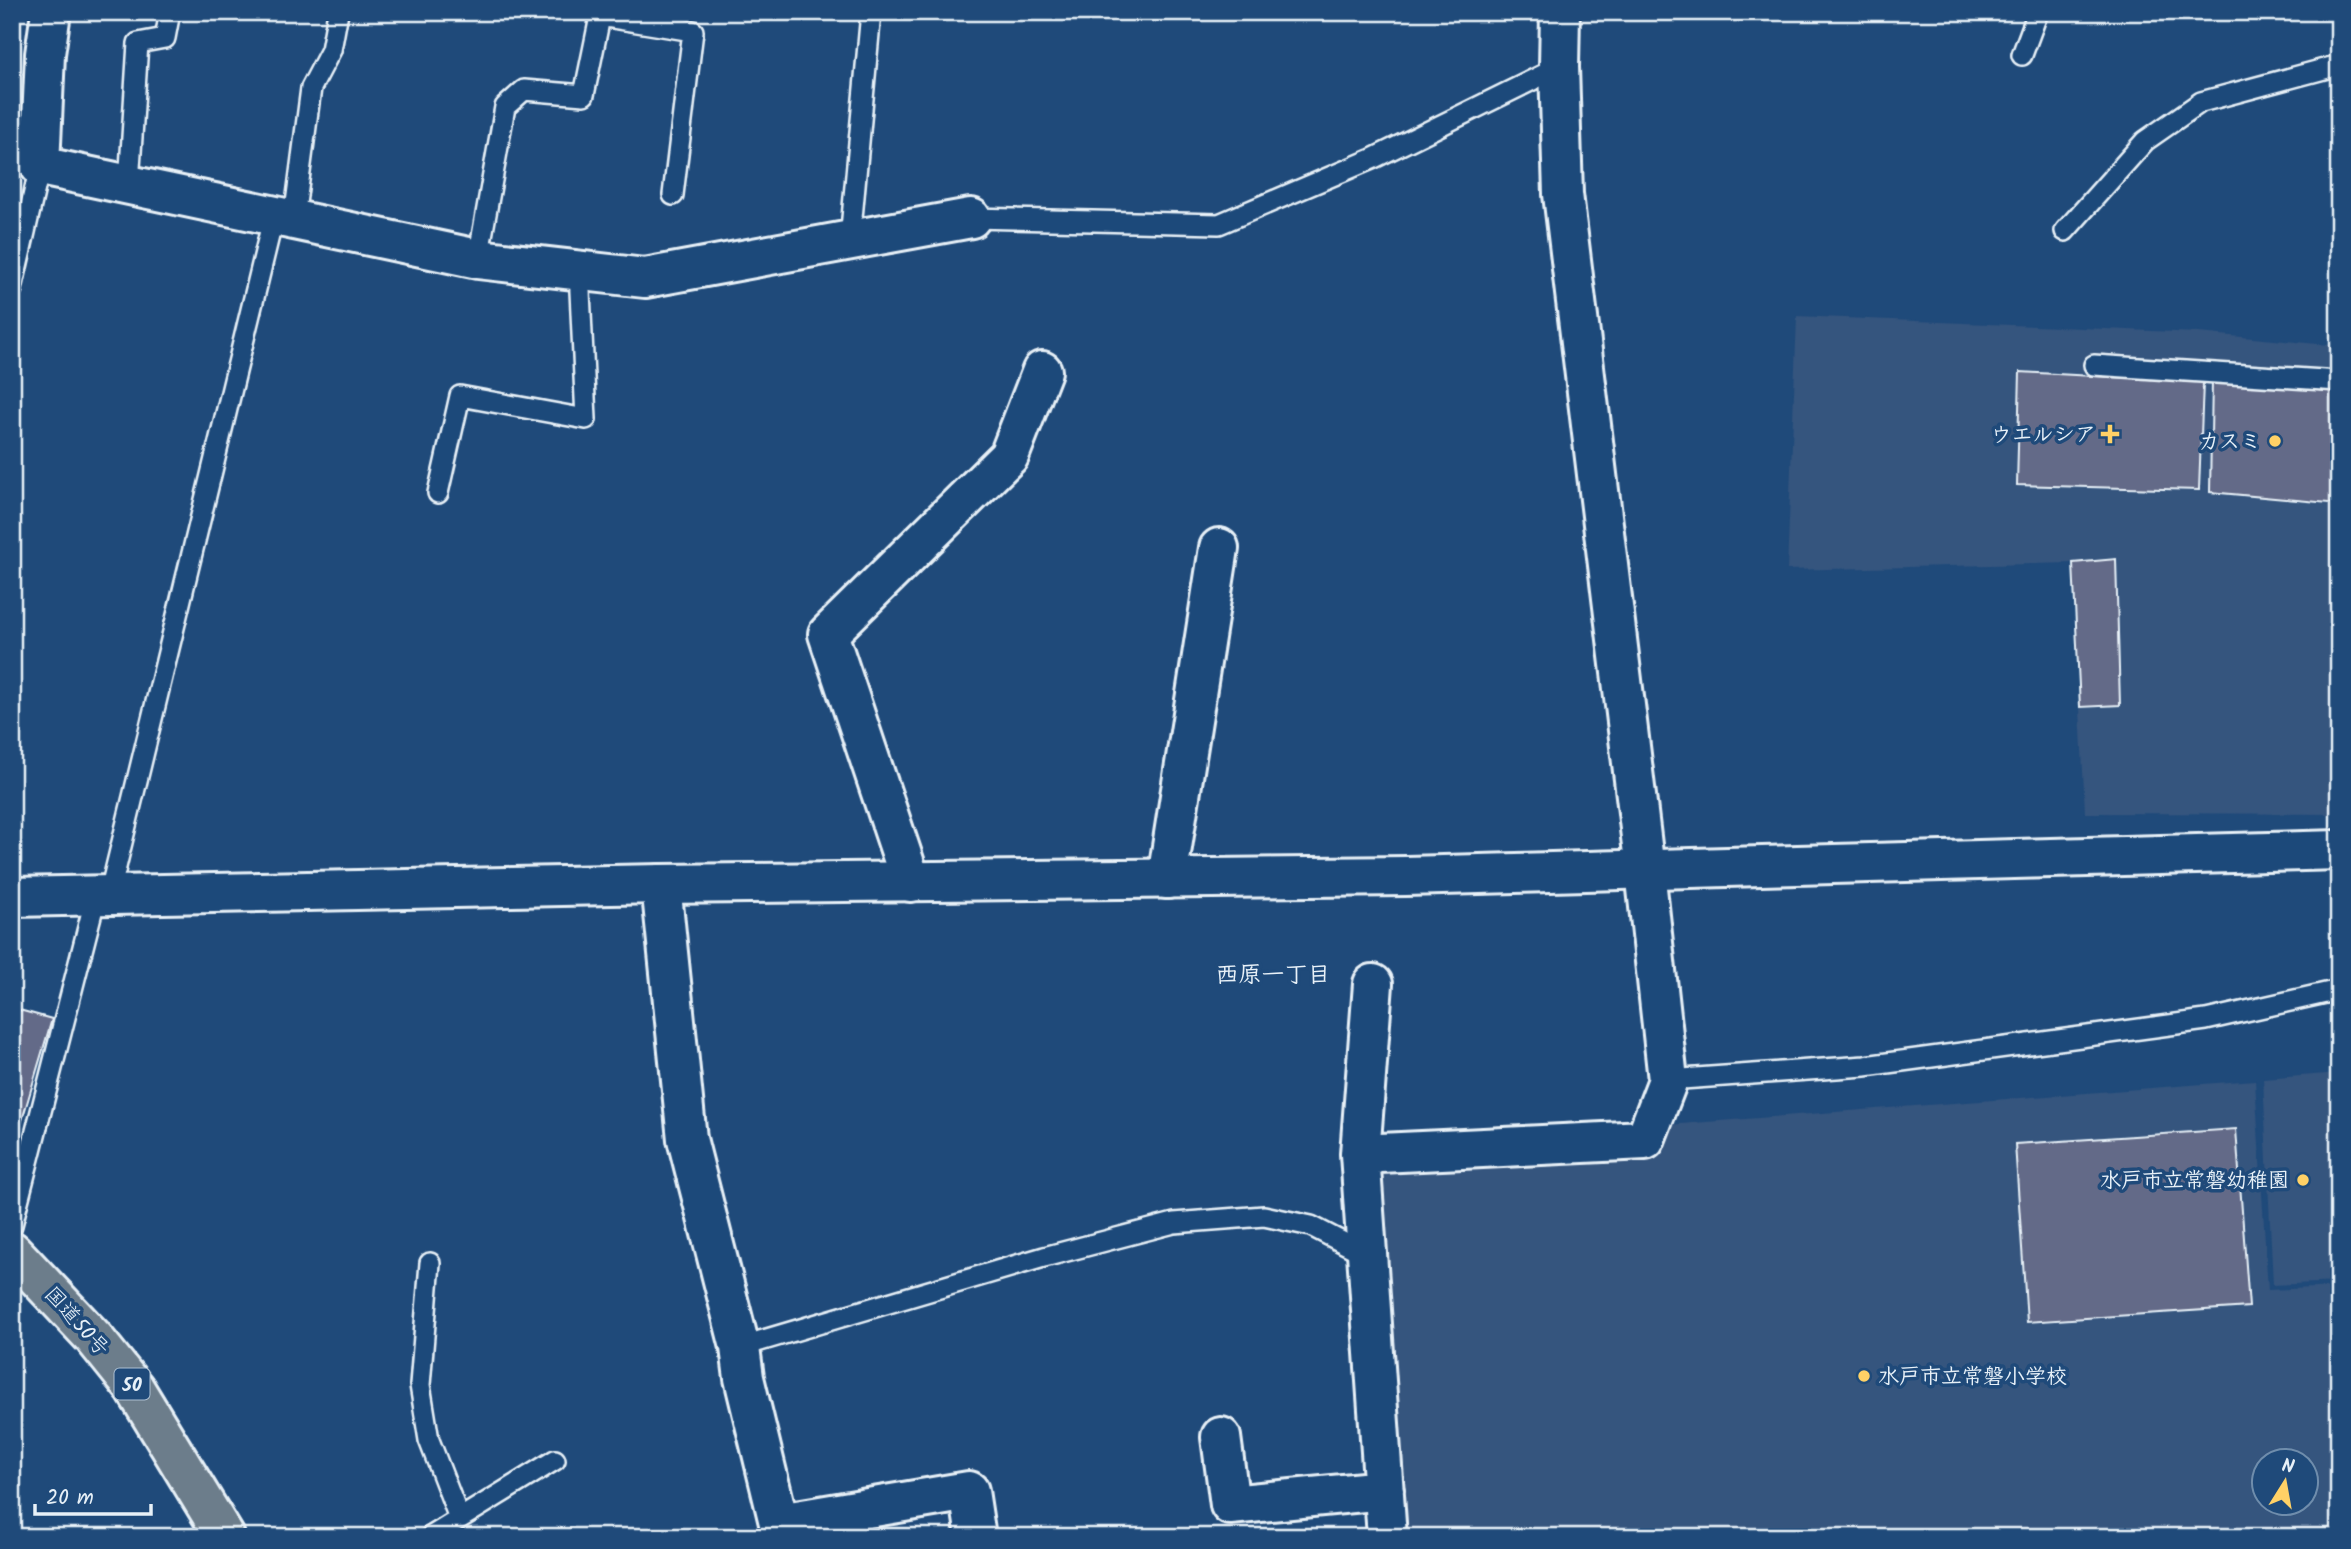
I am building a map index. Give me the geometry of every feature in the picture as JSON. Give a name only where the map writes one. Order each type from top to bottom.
[{"type":"highway","name":"国道50号","points":[[12,1251],[94,1338],[135,1389],[225,1537]]},
{"type":"street","points":[[51,12],[40,166],[478,259],[645,278],[971,218]]},
{"type":"street","points":[[1360,1154],[1645,1140],[1668,1080],[1563,194],[1560,12]]},
{"type":"street","points":[[911,882],[828,634],[1009,456],[1042,370]]},
{"type":"street","points":[[1167,879],[1219,548]]},
{"type":"street","points":[[12,897],[661,884],[1406,876],[2339,850]]},
{"type":"street","points":[[661,884],[687,1139],[740,1347],[744,1378],[779,1523],[969,1491],[976,1537]]},
{"type":"street","points":[[1373,984],[1360,1154],[1387,1537]]},
{"type":"street","points":[[1221,1437],[1230,1505],[1384,1490]]},
{"type":"lane","points":[[130,184],[138,44],[165,38],[170,12]]},
{"type":"lane","points":[[12,1226],[284,217],[311,88],[331,50],[338,12]]},
{"type":"lane","points":[[850,240],[871,12]]},
{"type":"lane","points":[[2022,55],[2038,12]]},
{"type":"lane","points":[[478,259],[505,107],[524,90],[584,95],[601,14],[693,31],[674,195]]},
{"type":"lane","points":[[2065,231],[2145,141],[2201,102],[2339,65]]},
{"type":"lane","points":[[971,218],[1219,224],[1372,159],[1559,67]]},
{"type":"lane","points":[[12,289],[40,166]]},
{"type":"lane","points":[[438,493],[460,396],[586,419],[579,270]]},
{"type":"lane","points":[[2094,365],[2339,381]]},
{"type":"lane","points":[[1668,1080],[1865,1066],[2152,1028],[2206,1020],[2339,990]]},
{"type":"lane","points":[[740,1347],[1044,1257],[1174,1223],[1264,1216],[1311,1226],[1367,1255]]},
{"type":"lane","points":[[430,1263],[420,1385],[429,1440],[459,1518]]},
{"type":"lane","points":[[430,1537],[555,1460]]},
{"type":"shaded area","points":[[1797,316],[2199,333],[2339,346],[2339,814],[2085,813],[2073,563],[1787,570]]},
{"type":"shaded area","name":"水戸市立常磐幼稚園","points":[[2339,1073],[2339,1282],[2273,1285],[2263,1079]]},
{"type":"shaded area","name":"水戸市立常磐小学校","points":[[2255,1080],[2268,1290],[2339,1287],[2339,1537],[1402,1537],[1373,1171],[1658,1155],[1667,1125]]},
{"type":"building","name":"ウエルシア","points":[[2020,372],[2203,382],[2199,490],[2017,485]]},
{"type":"building","name":"カスミ","points":[[2212,380],[2339,391],[2339,504],[2210,492]]},
{"type":"building","points":[[2116,559],[2120,705],[2080,707],[2073,563]]},
{"type":"building","points":[[12,1008],[52,1019],[20,1127],[12,1124]]},
{"type":"building","points":[[2236,1129],[2249,1307],[2027,1322],[2015,1144]]},
{"type":"place","name":"ウエルシア","points":[[2110,434]]},
{"type":"place","name":"カスミ","points":[[2275,441]]},
{"type":"place","name":"水戸市立常磐幼稚園","points":[[2303,1180]]},
{"type":"place","name":"水戸市立常磐小学校","points":[[1864,1376]]},
{"type":"district","name":"西原一丁目","points":[[1273,974]]}]
